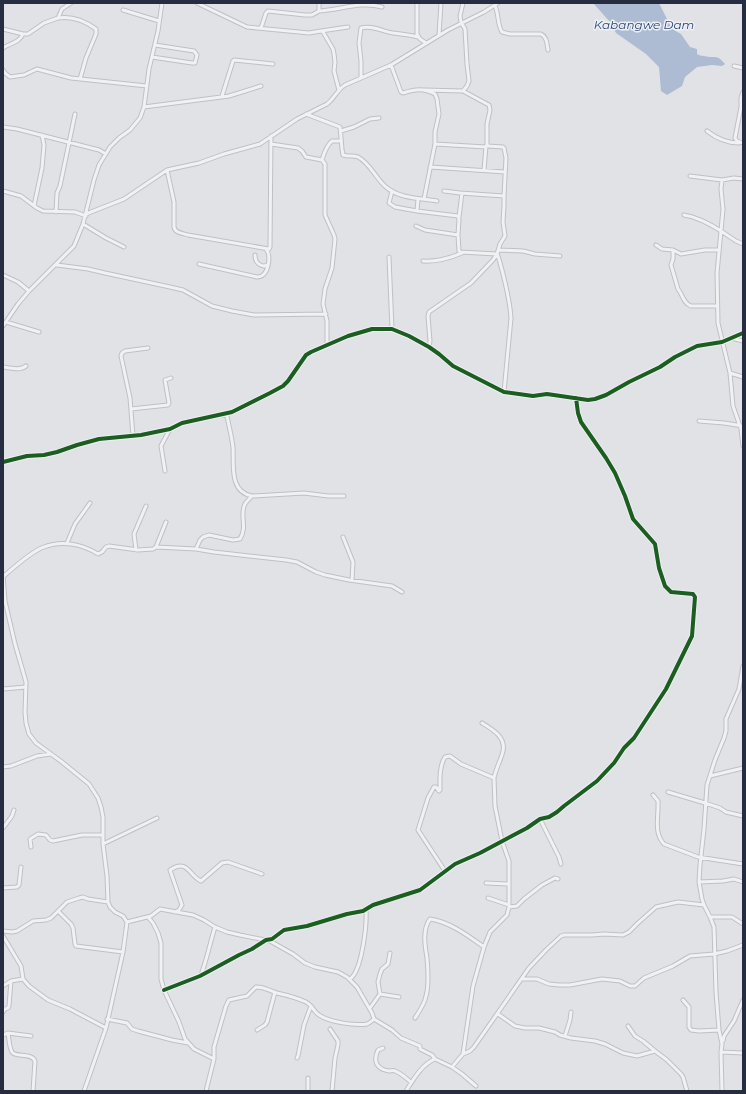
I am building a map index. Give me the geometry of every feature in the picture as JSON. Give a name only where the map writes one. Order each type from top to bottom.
[{"type":"street","points":[[58,18],[62,9],[70,3]]},
{"type":"street","points":[[39,332],[4,324],[29,291],[74,246],[86,215],[96,172],[114,142],[130,130],[140,118],[144,107],[148,86],[149,69],[160,21],[162,3]]},
{"type":"street","points":[[197,3],[224,15],[243,26],[309,33],[348,26]]},
{"type":"street","points":[[319,3],[319,11]]},
{"type":"street","points":[[417,3],[418,37]]},
{"type":"street","points":[[439,36],[441,3]]},
{"type":"street","points":[[463,3],[460,16],[461,22],[465,29],[469,81],[463,91]]},
{"type":"street","points":[[3,191],[21,196],[43,211],[75,212],[86,215],[124,198],[168,170],[199,163],[260,144],[297,119],[327,104],[345,85],[391,65],[426,43],[498,3]]},
{"type":"street","points":[[259,28],[261,28],[268,11],[312,15],[319,11],[358,5],[382,7]]},
{"type":"street","points":[[494,6],[497,10],[502,32],[510,34],[544,35],[548,50]]},
{"type":"street","points":[[124,10],[160,21]]},
{"type":"street","points":[[3,29],[28,34],[44,23],[65,17],[81,21],[96,29],[96,34],[86,58],[80,79]]},
{"type":"street","points":[[361,78],[359,43],[361,28],[376,28],[418,37],[426,43]]},
{"type":"street","points":[[321,31],[325,34],[333,49],[335,62],[334,71],[339,90]]},
{"type":"street","points":[[3,48],[17,41],[23,34]]},
{"type":"street","points":[[152,57],[192,64],[196,62],[197,55],[194,51],[155,45]]},
{"type":"street","points":[[222,96],[234,60],[273,64]]},
{"type":"street","points":[[391,65],[401,92],[403,93],[412,90],[463,91],[489,105],[490,110],[487,124],[484,170]]},
{"type":"street","points":[[734,66],[743,68]]},
{"type":"street","points":[[3,70],[10,78],[24,75],[36,69],[68,78],[148,86]]},
{"type":"street","points":[[144,107],[233,95],[261,86]]},
{"type":"street","points":[[424,90],[435,94],[437,99],[438,114],[435,130],[436,144],[424,199]]},
{"type":"street","points":[[742,143],[737,141],[735,138],[743,92]]},
{"type":"street","points":[[56,212],[57,193],[60,186],[76,114]]},
{"type":"street","points":[[306,114],[340,127],[343,155],[361,158],[386,188],[410,198],[437,202]]},
{"type":"street","points":[[341,131],[354,127],[370,119],[378,118]]},
{"type":"street","points":[[3,127],[17,128],[99,150],[106,154]]},
{"type":"street","points":[[708,131],[729,142],[742,143]]},
{"type":"street","points":[[34,206],[42,168],[44,145],[42,135]]},
{"type":"street","points":[[168,170],[174,202],[174,230],[188,235],[269,249],[271,136]]},
{"type":"street","points":[[328,344],[328,325],[323,304],[324,294],[332,268],[335,239],[325,215],[326,172],[325,164],[322,160],[323,155],[332,141],[341,141]]},
{"type":"street","points":[[271,144],[298,148],[306,157],[322,160]]},
{"type":"street","points":[[429,347],[429,312],[471,283],[493,260],[505,236],[503,222],[506,158],[504,148],[500,146],[486,145],[436,144]]},
{"type":"street","points":[[430,167],[505,172]]},
{"type":"street","points":[[690,176],[722,180],[743,178]]},
{"type":"street","points":[[722,180],[721,189],[723,209],[717,273],[718,323],[730,373],[733,406],[742,426],[743,446]]},
{"type":"street","points":[[392,191],[389,203],[396,207],[458,216],[459,219]]},
{"type":"street","points":[[444,191],[504,196]]},
{"type":"street","points":[[462,193],[458,235],[459,251],[462,253]]},
{"type":"street","points":[[417,211],[418,199]]},
{"type":"street","points":[[684,215],[694,217],[714,226],[743,244]]},
{"type":"street","points":[[83,224],[124,247]]},
{"type":"street","points":[[416,226],[425,230],[458,235]]},
{"type":"street","points":[[656,245],[662,249],[673,250],[681,254],[705,250],[718,250]]},
{"type":"street","points":[[199,264],[257,277],[262,276],[265,274],[268,265],[269,256],[266,249]]},
{"type":"street","points":[[499,250],[523,251],[535,254],[560,256]]},
{"type":"street","points":[[673,250],[671,265],[677,287],[686,303],[691,306],[717,306]]},
{"type":"street","points":[[423,261],[432,261],[462,253],[497,254]]},
{"type":"street","points":[[497,254],[500,260],[506,286],[511,318],[504,392]]},
{"type":"street","points":[[255,255],[256,261],[260,265],[268,265]]},
{"type":"street","points":[[389,257],[392,329]]},
{"type":"street","points":[[56,265],[88,269],[170,286],[183,290],[212,306],[254,315],[326,314]]},
{"type":"street","points":[[3,275],[18,282],[29,291]]},
{"type":"street","points":[[3,462],[27,456],[44,455],[57,452],[99,439],[133,436],[170,429],[182,423],[223,415],[238,410],[283,386],[306,355],[348,336],[372,329],[392,329],[409,336],[429,347],[452,366],[504,392],[533,396],[547,394],[592,399],[606,395],[660,367],[689,349],[701,345],[722,342],[743,333]]},
{"type":"street","points":[[731,338],[743,341]]},
{"type":"street","points":[[133,436],[131,409],[121,356],[122,352],[125,351],[148,348]]},
{"type":"street","points":[[3,367],[19,369],[26,366]]},
{"type":"street","points":[[730,373],[743,377]]},
{"type":"street","points":[[131,409],[168,405],[169,403],[165,380],[171,378]]},
{"type":"street","points":[[164,990],[200,976],[252,949],[284,930],[307,926],[346,914],[363,911],[373,906],[420,890],[455,864],[480,853],[527,828],[540,819],[548,817],[564,806],[597,781],[634,738],[666,689],[693,634],[694,595],[671,592],[665,586],[657,562],[655,544],[632,519],[625,496],[615,473],[581,422],[576,398]]},
{"type":"street","points":[[223,415],[227,416],[232,441],[234,477],[237,487],[246,495],[252,496],[304,493],[344,496]]},
{"type":"street","points":[[700,422],[724,423],[742,426]]},
{"type":"street","points":[[165,471],[161,446],[170,429]]},
{"type":"street","points":[[196,549],[200,540],[209,535],[233,540],[240,539],[243,534],[244,527],[244,508],[252,496]]},
{"type":"street","points":[[67,543],[75,524],[90,502]]},
{"type":"street","points":[[136,550],[134,534],[146,506]]},
{"type":"street","points":[[156,547],[166,522]]},
{"type":"street","points":[[343,537],[353,562],[352,580]]},
{"type":"street","points":[[84,1091],[106,1028],[123,952],[127,922],[123,916],[115,912],[110,907],[108,902],[107,876],[103,844],[104,824],[101,807],[93,789],[83,779],[36,743],[29,734],[25,712],[26,687],[4,601],[3,575],[44,547],[57,543],[67,543],[91,549],[98,554],[102,552],[106,546],[136,550],[149,550],[156,547],[196,549],[286,560],[297,562],[316,572],[337,578],[392,586],[402,592]]},
{"type":"street","points":[[722,1044],[716,992],[714,927],[702,899],[699,882],[700,857],[704,829],[707,785],[724,738],[726,719],[739,689],[743,666]]},
{"type":"street","points":[[3,689],[26,687]]},
{"type":"street","points":[[463,1054],[473,986],[484,947],[490,932],[507,915],[509,906],[509,861],[502,841],[495,806],[494,778],[504,746],[496,732],[482,723]]},
{"type":"street","points":[[3,767],[11,766],[37,756],[51,754]]},
{"type":"street","points":[[445,871],[418,830],[428,798],[434,787],[440,790],[442,762],[445,757],[450,756],[462,764],[494,778]]},
{"type":"street","points":[[710,776],[743,768]]},
{"type":"street","points":[[668,792],[705,802],[726,812],[743,816]]},
{"type":"street","points":[[653,795],[658,801],[657,828],[662,843],[666,846],[700,857],[743,864]]},
{"type":"street","points":[[3,828],[12,816],[14,810]]},
{"type":"street","points":[[103,844],[157,818]]},
{"type":"street","points":[[540,819],[561,864]]},
{"type":"street","points":[[32,847],[30,839],[38,834],[46,835],[53,841],[82,835],[103,835]]},
{"type":"street","points":[[175,912],[179,910],[182,905],[170,870],[172,868],[180,866],[186,868],[198,880],[201,881],[222,864],[228,862],[262,874]]},
{"type":"street","points":[[3,888],[20,886],[21,867]]},
{"type":"street","points":[[488,898],[509,906],[517,906],[542,885],[555,878],[558,879]]},
{"type":"street","points":[[699,882],[734,879],[743,882]]},
{"type":"street","points":[[486,883],[508,884]]},
{"type":"street","points":[[3,931],[17,931],[33,921],[51,918],[67,902],[79,898],[108,902]]},
{"type":"street","points":[[452,1067],[463,1054],[470,1051],[474,1047],[522,979],[546,950],[564,934],[623,935],[629,932],[656,907],[678,902],[704,905]]},
{"type":"street","points":[[127,922],[151,916],[160,909],[195,916],[215,927],[240,936],[266,940],[279,945],[305,963],[314,967],[338,972],[350,979],[357,987],[370,1008],[374,1019],[392,1030],[401,1038],[420,1046],[420,1049],[432,1055],[435,1059],[452,1067],[476,1086]]},
{"type":"street","points":[[350,979],[357,971],[364,941],[366,910]]},
{"type":"street","points":[[58,911],[71,924],[76,946],[123,952]]},
{"type":"street","points":[[148,917],[153,923],[161,943],[161,979],[164,990],[185,1038],[194,1050],[214,1059]]},
{"type":"street","points":[[710,917],[732,917],[743,924]]},
{"type":"street","points":[[415,1018],[426,998],[427,992],[427,965],[424,940],[427,924],[430,919],[452,926],[484,947]]},
{"type":"street","points":[[200,976],[207,958],[215,927]]},
{"type":"street","points":[[3,936],[21,966],[23,979],[29,986],[48,1000],[70,1009],[106,1028]]},
{"type":"street","points":[[3,945],[7,942]]},
{"type":"street","points":[[522,979],[537,979],[549,984],[559,985],[570,985],[602,979],[620,981],[630,986],[635,986],[644,978],[668,968],[690,956],[714,954],[743,945]]},
{"type":"street","points":[[370,1008],[380,994],[378,982],[382,969],[388,964],[390,953]]},
{"type":"street","points":[[3,986],[11,981],[23,979]]},
{"type":"street","points":[[3,1012],[9,1006],[11,981]]},
{"type":"street","points":[[206,1091],[214,1059],[214,1047],[226,1006],[229,1000],[247,996],[256,987],[263,987],[307,1003],[317,1014],[329,1020],[366,1024],[374,1019]]},
{"type":"street","points":[[257,1030],[267,1022],[275,992]]},
{"type":"street","points":[[380,994],[399,997]]},
{"type":"street","points":[[683,1000],[689,1007],[689,1027],[692,1030],[720,1030]]},
{"type":"street","points":[[722,1090],[722,1044],[724,1036],[734,1021],[743,1000]]},
{"type":"street","points":[[297,1058],[304,1025],[311,1006]]},
{"type":"street","points":[[565,1036],[571,1012]]},
{"type":"street","points":[[498,1014],[515,1026],[539,1028],[565,1036],[595,1041],[631,1055],[641,1055],[655,1051]]},
{"type":"street","points":[[107,1019],[127,1023],[132,1029],[138,1032],[188,1043]]},
{"type":"street","points":[[628,1026],[635,1036],[643,1041],[683,1076],[687,1091]]},
{"type":"street","points":[[330,1029],[338,1041],[334,1058],[332,1091]]},
{"type":"street","points":[[8,1033],[14,1054],[31,1057],[35,1061],[33,1091]]},
{"type":"street","points":[[3,1035],[8,1033],[31,1036]]},
{"type":"street","points":[[383,1048],[378,1050],[375,1057],[376,1063],[380,1068],[397,1072],[412,1082]]},
{"type":"street","points":[[721,1052],[743,1053]]},
{"type":"street","points":[[406,1091],[425,1065],[435,1059]]},
{"type":"street","points":[[308,1078],[308,1091]]},
{"type":"water","name":"Kabangwe Dam","points":[[593,3],[659,3],[672,29],[681,34],[690,47],[697,49],[697,54],[708,57],[717,57],[725,64],[722,66],[712,65],[697,67],[685,77],[682,86],[667,95],[661,91],[659,67],[646,54],[616,33],[611,23]]},
{"type":"cycle path","points":[[3,462],[27,456],[44,455],[57,452],[99,439],[141,435],[170,429],[182,423],[232,412],[283,386],[306,355],[311,352],[348,336],[372,329],[392,329],[409,336],[429,347],[453,366],[504,392],[533,396],[547,394],[588,400],[606,395],[697,346],[722,342],[743,333]]},
{"type":"cycle path","points":[[164,990],[200,976],[266,940],[272,939],[284,930],[307,926],[347,914],[363,911],[373,905],[420,890],[455,864],[480,853],[527,828],[540,819],[549,817],[557,812],[597,781],[634,738],[666,689],[692,636],[695,597],[693,594],[671,592],[665,586],[659,568],[655,544],[633,519],[615,473],[581,422],[576,398]]}]
